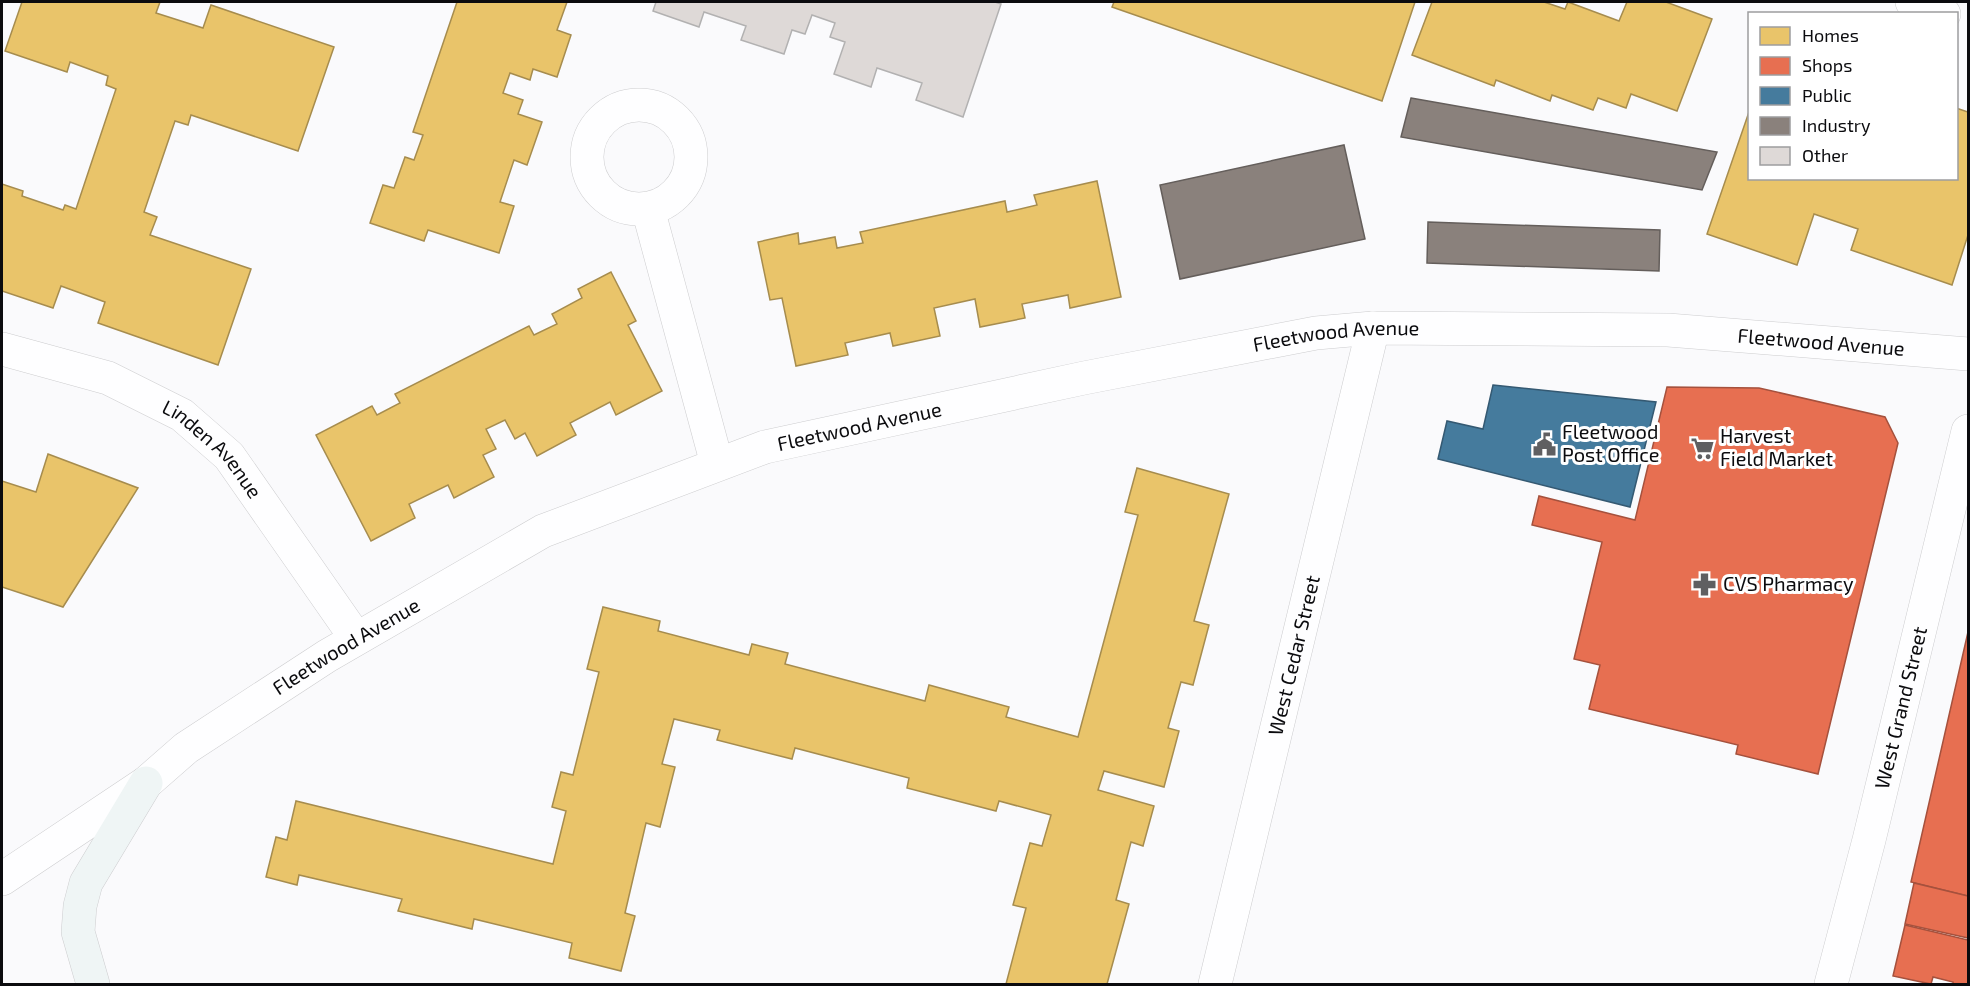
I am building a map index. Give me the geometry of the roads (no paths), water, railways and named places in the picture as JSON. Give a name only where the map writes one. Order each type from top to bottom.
[{"type":"main road","points":[[93,984],[78,932],[80,906],[86,883],[146,783]]},
{"type":"street","points":[[1912,2],[1939,12]]},
{"type":"street","points":[[648,209],[717,464]]},
{"type":"street","name":"Fleetwood Avenue","points":[[2,879],[146,783],[186,748],[356,638],[543,531],[765,447],[1084,378],[1316,333],[1373,328],[1668,330],[1968,354]]},
{"type":"street","name":"West Cedar Street","points":[[1215,984],[1373,328]]},
{"type":"street","name":"Linden Avenue","points":[[2,349],[108,378],[182,415],[229,456],[356,638]]},
{"type":"street","name":"West Grand Street","points":[[1831,984],[1869,840],[1968,431]]},
{"type":"place","name":"Fleetwood Post Office","points":[[1544,444]]},
{"type":"place","name":"Harvest Field Market","points":[[1702,448]]},
{"type":"place","name":"CVS Pharmacy","points":[[1705,584]]}]
